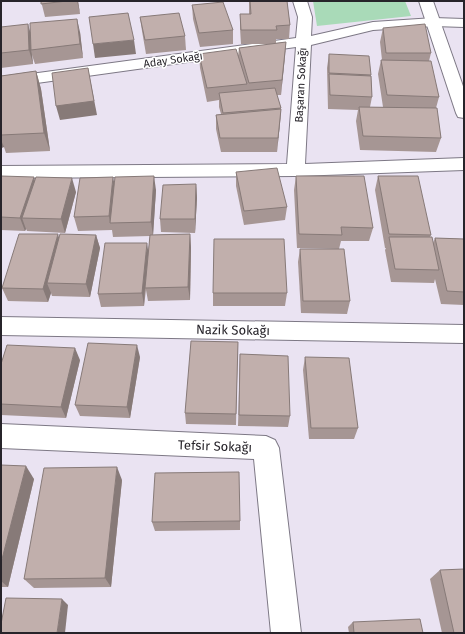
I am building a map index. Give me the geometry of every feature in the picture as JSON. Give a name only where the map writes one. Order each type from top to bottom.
[{"type":"street","name":"Başaran Sokağı","points":[[296,170],[304,17],[300,1]]},
{"type":"street","points":[[426,1],[464,113]]},
{"type":"street","name":"Aday Sokağı","points":[[1,83],[303,42],[373,26],[434,22],[464,23]]},
{"type":"street","points":[[1,172],[296,170],[464,164]]},
{"type":"street","name":"Nazik Sokağı","points":[[1,326],[464,334]]},
{"type":"street","name":"Tefsir Sokağı","points":[[1,436],[266,448],[286,633]]},
{"type":"green space","points":[[313,1],[405,1],[411,16],[317,26]]},
{"type":"building","points":[[41,1],[67,1],[41,4]]},
{"type":"building","points":[[250,1],[287,1],[290,25],[276,26],[277,30],[241,30],[240,14],[251,14]]},
{"type":"building","points":[[223,2],[233,30],[199,33],[192,5]]},
{"type":"building","points":[[128,13],[134,40],[93,44],[89,17]]},
{"type":"building","points":[[179,13],[185,36],[145,40],[140,17]]},
{"type":"building","points":[[77,19],[80,44],[31,50],[30,23]]},
{"type":"building","points":[[28,24],[29,50],[1,53],[1,27]]},
{"type":"building","points":[[425,24],[431,53],[386,53],[383,28]]},
{"type":"building","points":[[286,42],[282,80],[249,83],[239,48]]},
{"type":"building","points":[[236,49],[247,84],[207,88],[199,54]]},
{"type":"building","points":[[329,54],[369,56],[371,75],[329,73]]},
{"type":"building","points":[[381,60],[431,61],[439,97],[387,95]]},
{"type":"building","points":[[88,68],[94,101],[56,106],[52,73]]},
{"type":"building","points":[[36,71],[44,133],[1,135],[1,76]]},
{"type":"building","points":[[329,74],[371,76],[372,97],[330,95]]},
{"type":"building","points":[[275,88],[281,108],[223,113],[219,93]]},
{"type":"building","points":[[359,107],[437,108],[441,138],[363,136]]},
{"type":"building","points":[[281,109],[278,138],[220,138],[216,115]]},
{"type":"building","points":[[277,168],[287,207],[244,211],[236,172]]},
{"type":"building","points":[[1,176],[34,177],[20,218],[1,217]]},
{"type":"building","points":[[154,176],[151,222],[110,223],[115,177]]},
{"type":"building","points":[[296,176],[364,176],[373,228],[341,227],[342,235],[299,234]]},
{"type":"building","points":[[378,176],[418,176],[431,235],[389,234]]},
{"type":"building","points":[[36,177],[72,178],[61,219],[22,218]]},
{"type":"building","points":[[113,177],[109,216],[74,217],[80,178]]},
{"type":"building","points":[[196,184],[195,219],[160,219],[163,185]]},
{"type":"building","points":[[19,234],[58,234],[43,289],[2,288]]},
{"type":"building","points":[[60,234],[96,235],[86,284],[47,283]]},
{"type":"building","points":[[190,234],[188,287],[145,288],[150,235]]},
{"type":"building","points":[[389,237],[432,237],[439,270],[395,269]]},
{"type":"building","points":[[435,238],[464,239],[464,292],[447,291]]},
{"type":"building","points":[[214,239],[284,239],[287,293],[213,293]]},
{"type":"building","points":[[105,243],[147,243],[142,293],[98,294]]},
{"type":"building","points":[[300,249],[344,249],[350,301],[303,301]]},
{"type":"building","points":[[191,341],[238,342],[236,414],[185,413]]},
{"type":"building","points":[[88,343],[137,345],[127,407],[75,405]]},
{"type":"building","points":[[7,345],[75,348],[61,407],[1,404],[1,364]]},
{"type":"building","points":[[240,354],[288,356],[290,416],[239,415]]},
{"type":"building","points":[[305,357],[349,358],[358,428],[311,428]]},
{"type":"building","points":[[1,465],[26,466],[1,563]]},
{"type":"building","points":[[117,467],[105,578],[24,579],[44,468]]},
{"type":"building","points":[[239,472],[240,521],[152,522],[155,473]]},
{"type":"building","points":[[464,569],[464,633],[454,633],[440,570]]},
{"type":"building","points":[[6,598],[62,599],[57,633],[1,633],[1,624]]},
{"type":"building","points":[[420,619],[423,633],[354,633],[353,622]]}]
